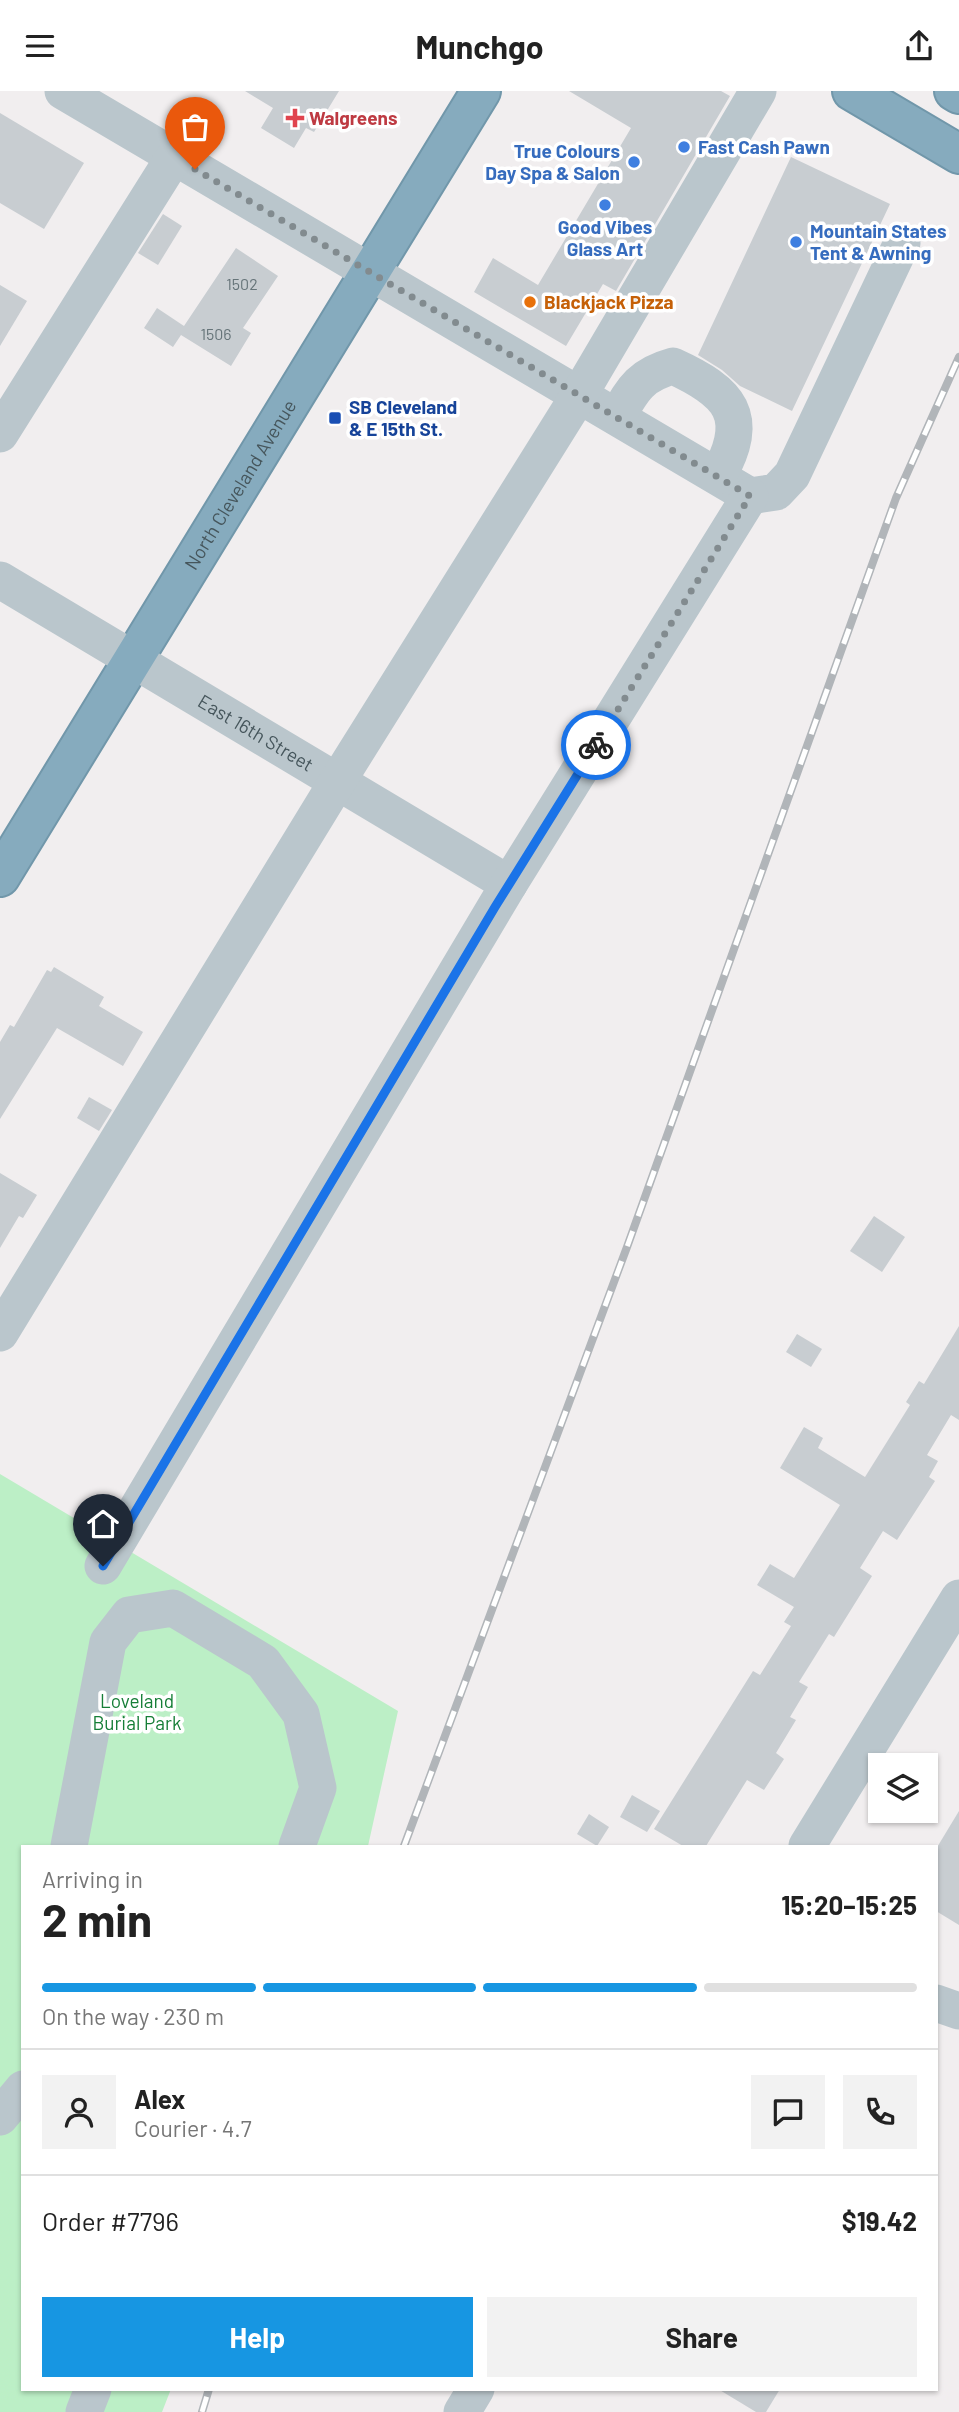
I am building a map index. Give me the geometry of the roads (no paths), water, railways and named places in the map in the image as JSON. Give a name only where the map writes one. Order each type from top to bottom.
[{"type":"highway","name":"North Cleveland Avenue","points":[[0,877],[481,91]]},
{"type":"highway","points":[[852,91],[947,147]]},
{"type":"highway","points":[[954,91],[959,94]]},
{"type":"street","points":[[64,91],[750,496],[776,492],[792,475],[902,243]]},
{"type":"street","points":[[0,1333],[337,782],[579,395],[758,91]]},
{"type":"street","points":[[0,434],[174,157]]},
{"type":"street","points":[[617,417],[635,387],[653,372],[673,366],[695,376],[717,392],[734,413],[734,437],[718,476]]},
{"type":"street","points":[[103,1566],[509,884],[750,496]]},
{"type":"street","name":"East 16th Street","points":[[0,580],[509,884]]},
{"type":"street","points":[[808,1845],[959,1598]]},
{"type":"street","points":[[69,1845],[108,1642],[129,1615],[173,1608],[263,1662],[301,1714],[318,1788],[296,1845]]},
{"type":"street","points":[[938,2004],[959,2011]]},
{"type":"street","points":[[0,2074],[21,2087]]},
{"type":"street","points":[[0,2117],[21,2091]]},
{"type":"street","points":[[84,2412],[92,2391]]},
{"type":"street","points":[[462,2412],[475,2391]]},
{"type":"railway","points":[[404,1845],[627,1247],[896,498],[959,357]]},
{"type":"railway","points":[[202,2412],[208,2391]]},
{"type":"place","name":"Walgreens","points":[[295,118]]},
{"type":"place","name":"Fast Cash Pawn","points":[[684,147]]},
{"type":"place","name":"True Colours Day Spa & Salon","points":[[634,162]]},
{"type":"place","name":"Good Vibes Glass Art","points":[[605,205]]},
{"type":"place","name":"Mountain States Tent & Awning","points":[[796,242]]},
{"type":"place","name":"Blackjack Pizza","points":[[530,302]]},
{"type":"place","name":"SB Cleveland & E 15th St.","points":[[335,418]]},
{"type":"park label","name":"Loveland Burial Park","points":[[137,1712]]}]
